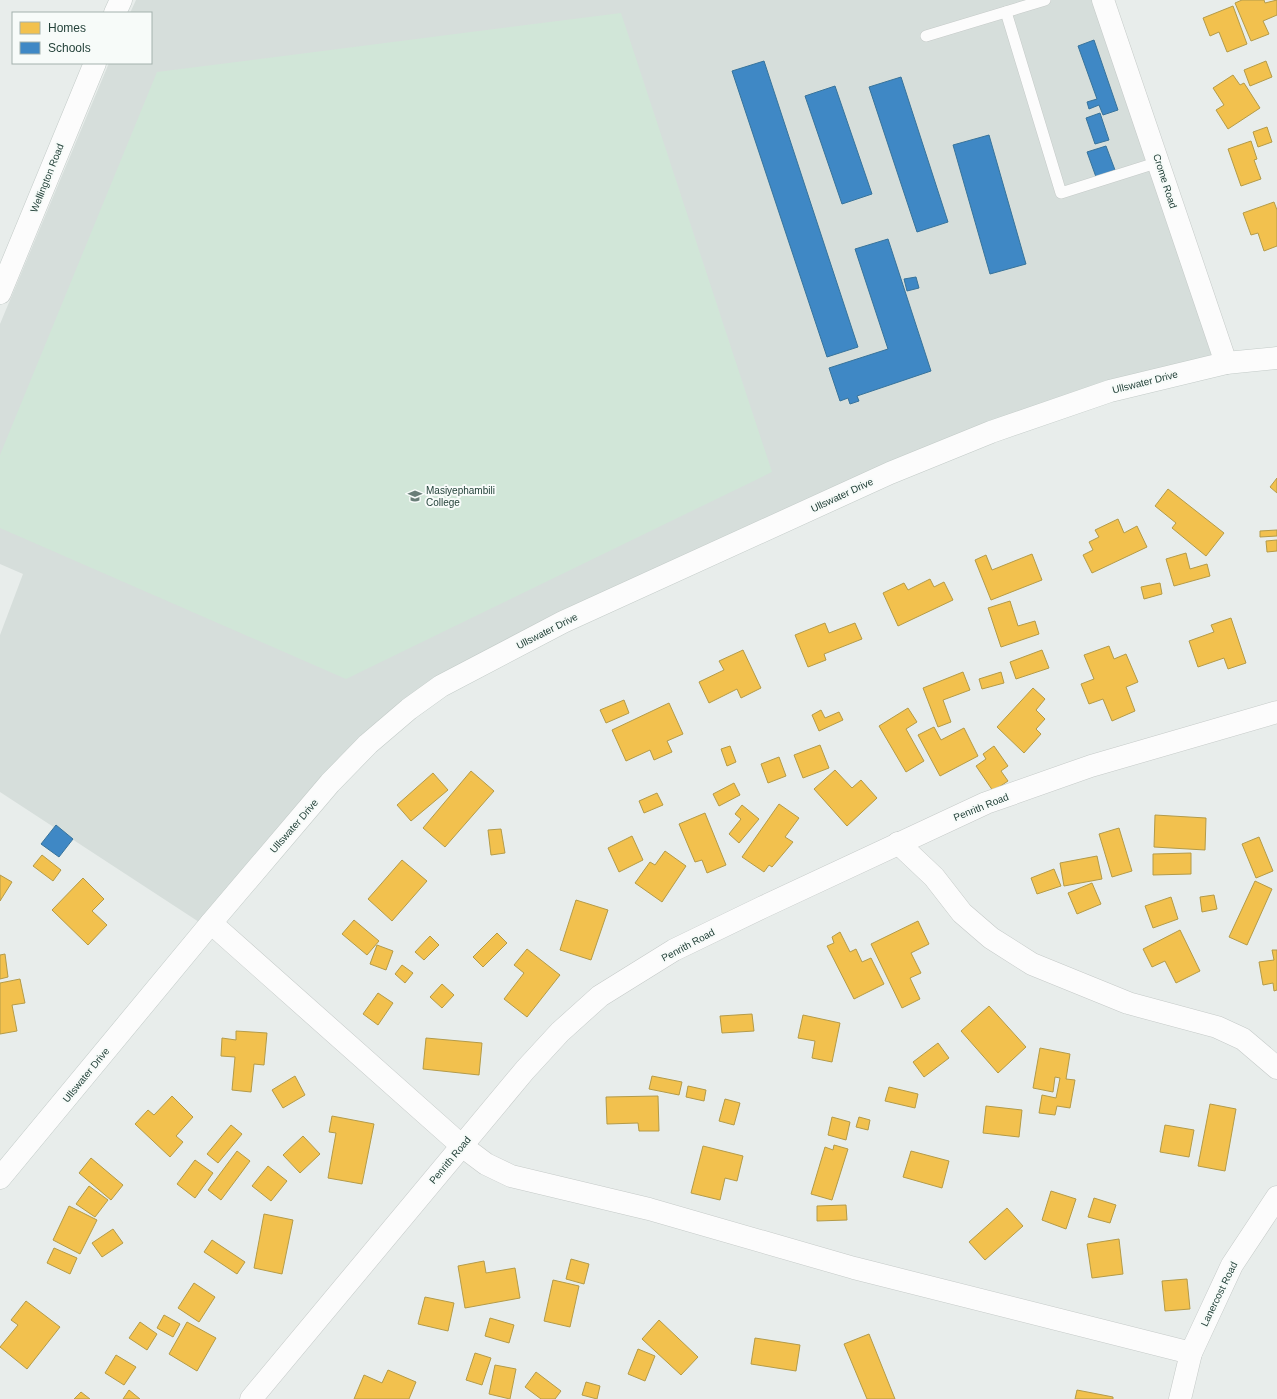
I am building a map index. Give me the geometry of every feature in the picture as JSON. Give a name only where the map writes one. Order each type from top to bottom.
[{"type":"street","points":[[115,12],[121,0]]},
{"type":"street","name":"Crome Road","points":[[1103,0],[1226,363]]},
{"type":"street","name":"Wellington Road","points":[[0,293],[95,64]]},
{"type":"street","name":"Ullswater Drive","points":[[0,1178],[211,923],[330,783],[368,744],[409,709],[441,686],[563,622],[890,473],[969,440],[1110,391],[1226,363],[1277,358]]},
{"type":"street","name":"Penrith Road","points":[[250,1399],[525,1070],[560,1032],[600,996],[674,950],[898,843],[986,803],[1091,766],[1277,712]]},
{"type":"street","points":[[898,843],[934,876],[962,913],[991,938],[1032,964],[1128,1003],[1217,1026],[1243,1039],[1277,1068]]},
{"type":"street","points":[[211,923],[462,1146],[486,1164],[511,1176],[649,1209],[854,1268],[1191,1353]]},
{"type":"street","name":"Lanercost Road","points":[[1180,1399],[1191,1353],[1232,1265],[1277,1197]]},
{"type":"lane","points":[[926,36],[1044,0]]},
{"type":"lane","points":[[1006,12],[1061,193],[1159,162]]},
{"type":"shaded area","name":"Masiyephambili College","points":[[136,0],[1098,0],[1219,359],[1108,385],[402,702],[359,737],[199,922],[0,792],[0,635],[23,574],[0,564],[0,324],[109,64],[152,64],[152,12],[130,12]]},
{"type":"green space","points":[[621,13],[772,472],[346,679],[0,528],[0,455],[157,72]]},
{"type":"building: Homes","points":[[1242,0],[1264,0],[1265,3],[1277,0],[1277,15],[1263,21],[1269,34],[1251,41],[1235,3]]},
{"type":"building: Homes","points":[[1233,6],[1247,44],[1227,52],[1219,32],[1210,36],[1203,18]]},
{"type":"building: Homes","points":[[1266,61],[1272,77],[1250,86],[1244,70]]},
{"type":"building: Homes","points":[[1233,75],[1240,85],[1244,83],[1260,108],[1228,129],[1216,110],[1224,105],[1213,88]]},
{"type":"building: Homes","points":[[1267,127],[1272,142],[1258,147],[1253,132]]},
{"type":"building: Homes","points":[[1251,141],[1257,159],[1254,160],[1261,179],[1241,186],[1228,149]]},
{"type":"building: Homes","points":[[1274,202],[1277,210],[1277,246],[1264,251],[1258,233],[1251,235],[1243,213]]},
{"type":"building: Homes","points":[[1277,478],[1277,493],[1270,487]]},
{"type":"building: Homes","points":[[1168,489],[1224,533],[1206,556],[1172,528],[1176,523],[1155,506]]},
{"type":"building: Homes","points":[[1118,519],[1124,533],[1137,526],[1147,547],[1092,573],[1083,555],[1093,550],[1089,542],[1099,537],[1095,530]]},
{"type":"building: Homes","points":[[1277,530],[1277,536],[1260,537],[1260,531]]},
{"type":"building: Homes","points":[[1277,540],[1277,551],[1267,552],[1266,541]]},
{"type":"building: Homes","points":[[1186,553],[1190,569],[1207,564],[1210,576],[1174,586],[1166,559]]},
{"type":"building: Homes","points":[[1032,554],[1042,580],[991,600],[975,560],[986,555],[992,570]]},
{"type":"building: Homes","points":[[930,579],[934,587],[944,582],[953,600],[898,626],[883,593],[904,583],[908,590]]},
{"type":"building: Homes","points":[[1160,583],[1162,594],[1144,599],[1141,587]]},
{"type":"building: Homes","points":[[1010,601],[1018,626],[1035,621],[1039,634],[1001,647],[988,608]]},
{"type":"building: Homes","points":[[1231,618],[1246,663],[1228,669],[1224,658],[1198,667],[1189,641],[1214,632],[1211,625]]},
{"type":"building: Homes","points":[[825,623],[829,633],[855,623],[862,639],[824,654],[826,660],[808,667],[795,635]]},
{"type":"building: Homes","points":[[1109,646],[1114,659],[1126,654],[1138,682],[1126,687],[1135,711],[1112,721],[1103,699],[1089,704],[1081,684],[1094,679],[1084,655]]},
{"type":"building: Homes","points":[[743,650],[761,688],[741,698],[737,689],[709,703],[699,682],[724,670],[719,661]]},
{"type":"building: Homes","points":[[1042,650],[1049,668],[1016,679],[1010,662]]},
{"type":"building: Homes","points":[[963,672],[970,690],[943,700],[951,722],[938,727],[923,688]]},
{"type":"building: Homes","points":[[1001,672],[1004,683],[982,689],[979,679]]},
{"type":"building: Homes","points":[[1033,688],[1045,699],[1036,710],[1045,719],[1036,729],[1041,734],[1024,753],[997,727]]},
{"type":"building: Homes","points":[[624,700],[629,713],[606,723],[600,710]]},
{"type":"building: Homes","points":[[669,703],[683,734],[667,741],[672,752],[654,760],[650,750],[626,761],[612,730]]},
{"type":"building: Homes","points":[[908,708],[917,722],[906,729],[924,761],[906,772],[879,726]]},
{"type":"building: Homes","points":[[821,710],[825,718],[839,712],[843,720],[819,731],[812,715]]},
{"type":"building: Homes","points":[[934,727],[941,740],[964,728],[978,756],[940,776],[918,735]]},
{"type":"building: Homes","points":[[820,745],[829,768],[803,778],[794,755]]},
{"type":"building: Homes","points":[[730,746],[736,762],[727,766],[721,749]]},
{"type":"building: Homes","points":[[994,746],[1008,766],[1001,771],[1008,781],[993,791],[976,766],[986,759],[983,754]]},
{"type":"building: Homes","points":[[779,757],[786,776],[768,783],[761,764]]},
{"type":"building: Homes","points":[[835,770],[852,788],[861,780],[877,798],[847,826],[814,789]]},
{"type":"building: Homes","points":[[471,771],[494,791],[445,847],[423,828]]},
{"type":"building: Homes","points":[[433,773],[448,790],[411,821],[397,805]]},
{"type":"building: Homes","points":[[734,783],[740,795],[719,806],[713,794]]},
{"type":"building: Homes","points":[[657,793],[663,805],[644,813],[639,801]]},
{"type":"building: Homes","points":[[779,804],[799,818],[785,837],[793,842],[772,867],[769,865],[764,872],[742,857]]},
{"type":"building: Homes","points":[[742,805],[759,819],[739,843],[729,834],[741,819],[735,814]]},
{"type":"building: Homes","points":[[705,813],[726,865],[707,873],[702,860],[695,862],[679,824]]},
{"type":"building: Homes","points":[[1155,815],[1206,818],[1205,850],[1154,847]]},
{"type":"building: Homes","points":[[1119,828],[1132,871],[1112,877],[1099,834]]},
{"type":"building: Homes","points":[[501,829],[505,853],[491,855],[488,830]]},
{"type":"building: Homes","points":[[632,836],[643,860],[619,872],[608,848]]},
{"type":"building: Homes","points":[[1259,837],[1273,871],[1256,878],[1242,844]]},
{"type":"building: Homes","points":[[665,851],[686,866],[662,902],[635,883],[650,862],[655,865]]},
{"type":"building: Homes","points":[[1191,853],[1191,874],[1153,875],[1153,854]]},
{"type":"building: Homes","points":[[42,855],[61,870],[53,881],[33,866]]},
{"type":"building: Homes","points":[[1097,856],[1102,879],[1064,886],[1060,863]]},
{"type":"building: Homes","points":[[402,860],[427,881],[392,921],[368,899]]},
{"type":"building: Homes","points":[[1054,869],[1061,886],[1037,894],[1031,878]]},
{"type":"building: Homes","points":[[0,875],[12,882],[0,901]]},
{"type":"building: Homes","points":[[83,878],[104,899],[92,911],[107,925],[88,945],[52,910]]},
{"type":"building: Homes","points":[[1255,881],[1272,889],[1247,945],[1229,937]]},
{"type":"building: Homes","points":[[1092,883],[1101,904],[1077,914],[1068,893]]},
{"type":"building: Homes","points":[[1214,895],[1217,909],[1202,912],[1200,897]]},
{"type":"building: Homes","points":[[1171,897],[1178,919],[1153,928],[1145,906]]},
{"type":"building: Homes","points":[[576,900],[608,910],[591,960],[560,950]]},
{"type":"building: Homes","points":[[354,920],[379,941],[367,955],[342,934]]},
{"type":"building: Homes","points":[[918,921],[929,944],[911,953],[921,973],[910,978],[920,999],[902,1008],[871,944]]},
{"type":"building: Homes","points":[[1180,930],[1200,971],[1176,983],[1165,961],[1152,967],[1143,949]]},
{"type":"building: Homes","points":[[840,932],[850,952],[856,949],[862,962],[871,958],[884,984],[854,999],[827,946],[834,943],[832,937]]},
{"type":"building: Homes","points":[[497,933],[507,943],[483,967],[473,957]]},
{"type":"building: Homes","points":[[430,936],[439,945],[424,960],[415,952]]},
{"type":"building: Homes","points":[[377,945],[393,951],[386,970],[370,964]]},
{"type":"building: Homes","points":[[527,949],[560,975],[527,1017],[504,999],[524,973],[514,965]]},
{"type":"building: Homes","points":[[1272,950],[1277,950],[1277,990],[1274,991],[1273,983],[1263,985],[1259,962],[1274,960]]},
{"type":"building: Homes","points":[[5,954],[8,977],[0,979],[0,955]]},
{"type":"building: Homes","points":[[402,965],[413,973],[405,983],[395,974]]},
{"type":"building: Homes","points":[[20,979],[25,1003],[12,1005],[17,1031],[0,1034],[0,983]]},
{"type":"building: Homes","points":[[442,984],[454,995],[442,1008],[430,997]]},
{"type":"building: Homes","points":[[378,993],[393,1003],[378,1025],[363,1014]]},
{"type":"building: Homes","points":[[989,1006],[1026,1047],[998,1073],[961,1031]]},
{"type":"building: Homes","points":[[752,1014],[754,1031],[722,1033],[720,1016]]},
{"type":"building: Homes","points":[[803,1015],[840,1023],[832,1062],[812,1058],[815,1041],[798,1038]]},
{"type":"building: Homes","points":[[236,1031],[267,1033],[264,1065],[254,1064],[251,1092],[232,1090],[235,1057],[221,1056],[222,1038],[236,1040]]},
{"type":"building: Homes","points":[[426,1038],[482,1043],[479,1075],[423,1069]]},
{"type":"building: Homes","points":[[938,1043],[949,1058],[924,1077],[913,1062]]},
{"type":"building: Homes","points":[[1040,1048],[1070,1054],[1066,1079],[1075,1080],[1070,1108],[1057,1106],[1055,1115],[1039,1113],[1042,1095],[1056,1098],[1060,1078],[1055,1077],[1053,1092],[1033,1088]]},
{"type":"building: Homes","points":[[295,1076],[305,1095],[283,1108],[272,1090]]},
{"type":"building: Homes","points":[[652,1076],[682,1082],[679,1095],[649,1089]]},
{"type":"building: Homes","points":[[688,1086],[706,1090],[704,1101],[686,1097]]},
{"type":"building: Homes","points":[[889,1087],[918,1094],[915,1108],[885,1101]]},
{"type":"building: Homes","points":[[172,1096],[193,1117],[176,1136],[183,1142],[170,1157],[135,1124],[148,1110],[154,1115]]},
{"type":"building: Homes","points":[[658,1096],[659,1131],[639,1131],[638,1123],[607,1124],[606,1097]]},
{"type":"building: Homes","points":[[725,1099],[740,1103],[734,1125],[719,1121]]},
{"type":"building: Homes","points":[[1210,1104],[1236,1109],[1225,1171],[1198,1166]]},
{"type":"building: Homes","points":[[986,1106],[1022,1110],[1019,1137],[983,1133]]},
{"type":"building: Homes","points":[[332,1116],[374,1124],[362,1184],[328,1178],[336,1133],[329,1132]]},
{"type":"building: Homes","points":[[832,1117],[850,1122],[846,1140],[828,1135]]},
{"type":"building: Homes","points":[[859,1117],[870,1120],[868,1130],[856,1127]]},
{"type":"building: Homes","points":[[231,1125],[242,1134],[218,1163],[207,1154]]},
{"type":"building: Homes","points":[[1165,1125],[1194,1130],[1189,1157],[1160,1152]]},
{"type":"building: Homes","points":[[303,1136],[320,1154],[300,1173],[283,1155]]},
{"type":"building: Homes","points":[[834,1145],[848,1149],[832,1200],[811,1194],[825,1147],[833,1150]]},
{"type":"building: Homes","points":[[703,1146],[743,1156],[737,1181],[725,1178],[720,1200],[691,1193]]},
{"type":"building: Homes","points":[[237,1151],[250,1161],[221,1200],[208,1190]]},
{"type":"building: Homes","points":[[911,1151],[949,1161],[942,1188],[903,1177]]},
{"type":"building: Homes","points":[[91,1158],[123,1185],[111,1200],[79,1173]]},
{"type":"building: Homes","points":[[195,1160],[213,1173],[195,1198],[177,1184]]},
{"type":"building: Homes","points":[[268,1166],[287,1181],[271,1201],[252,1186]]},
{"type":"building: Homes","points":[[89,1186],[108,1200],[95,1217],[76,1204]]},
{"type":"building: Homes","points":[[1051,1191],[1076,1199],[1066,1229],[1042,1220]]},
{"type":"building: Homes","points":[[1094,1198],[1116,1205],[1110,1223],[1088,1217]]},
{"type":"building: Homes","points":[[846,1205],[847,1220],[817,1221],[817,1206]]},
{"type":"building: Homes","points":[[69,1206],[97,1220],[80,1254],[53,1240]]},
{"type":"building: Homes","points":[[1007,1208],[1023,1226],[985,1260],[969,1242]]},
{"type":"building: Homes","points":[[264,1214],[293,1220],[282,1274],[254,1268]]},
{"type":"building: Homes","points":[[113,1229],[123,1243],[102,1257],[92,1243]]},
{"type":"building: Homes","points":[[1119,1239],[1123,1274],[1092,1278],[1087,1244]]},
{"type":"building: Homes","points":[[212,1240],[245,1262],[237,1274],[204,1252]]},
{"type":"building: Homes","points":[[54,1248],[77,1258],[70,1274],[47,1263]]},
{"type":"building: Homes","points":[[571,1259],[589,1264],[584,1284],[566,1279]]},
{"type":"building: Homes","points":[[484,1261],[486,1273],[515,1268],[520,1298],[465,1308],[458,1266]]},
{"type":"building: Homes","points":[[1187,1279],[1190,1309],[1165,1311],[1162,1281]]},
{"type":"building: Homes","points":[[553,1280],[579,1286],[570,1327],[544,1321]]},
{"type":"building: Homes","points":[[194,1283],[215,1297],[199,1322],[178,1308]]},
{"type":"building: Homes","points":[[425,1297],[454,1303],[448,1331],[418,1324]]},
{"type":"building: Homes","points":[[26,1301],[60,1327],[27,1369],[0,1347],[18,1325],[11,1320]]},
{"type":"building: Homes","points":[[164,1315],[180,1324],[173,1337],[157,1328]]},
{"type":"building: Homes","points":[[490,1318],[514,1325],[509,1343],[485,1336]]},
{"type":"building: Homes","points":[[659,1320],[698,1357],[681,1375],[642,1339]]},
{"type":"building: Homes","points":[[140,1322],[157,1334],[147,1350],[129,1338]]},
{"type":"building: Homes","points":[[187,1322],[216,1338],[197,1371],[169,1354]]},
{"type":"building: Homes","points":[[869,1334],[895,1399],[867,1399],[844,1344]]},
{"type":"building: Homes","points":[[755,1338],[800,1345],[796,1371],[751,1364]]},
{"type":"building: Homes","points":[[638,1349],[655,1356],[645,1381],[628,1374]]},
{"type":"building: Homes","points":[[475,1353],[491,1358],[482,1385],[466,1380]]},
{"type":"building: Homes","points":[[116,1355],[136,1367],[124,1385],[105,1373]]},
{"type":"building: Homes","points":[[495,1365],[516,1369],[510,1399],[489,1394]]},
{"type":"building: Homes","points":[[388,1370],[416,1382],[409,1399],[354,1399],[364,1375],[382,1383]]},
{"type":"building: Homes","points":[[536,1372],[561,1391],[555,1399],[541,1399],[525,1387]]},
{"type":"building: Homes","points":[[586,1382],[600,1386],[597,1399],[582,1395]]},
{"type":"building: Homes","points":[[129,1390],[140,1399],[123,1399]]},
{"type":"building: Homes","points":[[1077,1390],[1113,1397],[1113,1399],[1075,1399]]},
{"type":"building: Homes","points":[[81,1392],[90,1399],[74,1399]]},
{"type":"building: Schools","points":[[1094,40],[1118,110],[1103,115],[1099,105],[1089,109],[1087,102],[1097,99],[1078,46]]},
{"type":"building: Schools","points":[[764,61],[858,347],[827,357],[732,71]]},
{"type":"building: Schools","points":[[901,77],[948,222],[917,232],[869,87]]},
{"type":"building: Schools","points":[[835,86],[872,194],[842,204],[805,96]]},
{"type":"building: Schools","points":[[1100,113],[1109,140],[1095,144],[1086,118]]},
{"type":"building: Schools","points":[[989,135],[1026,264],[990,274],[953,145]]},
{"type":"building: Schools","points":[[1106,146],[1115,170],[1096,177],[1087,152]]},
{"type":"building: Schools","points":[[888,239],[931,371],[857,396],[859,401],[850,404],[848,398],[840,401],[829,368],[888,349],[855,249]]},
{"type":"building: Schools","points":[[916,277],[919,288],[907,291],[904,279]]},
{"type":"building: Schools","points":[[56,825],[73,839],[59,857],[41,844]]},
{"type":"place","name":"Masiyephambili College","points":[[415,496]]}]
